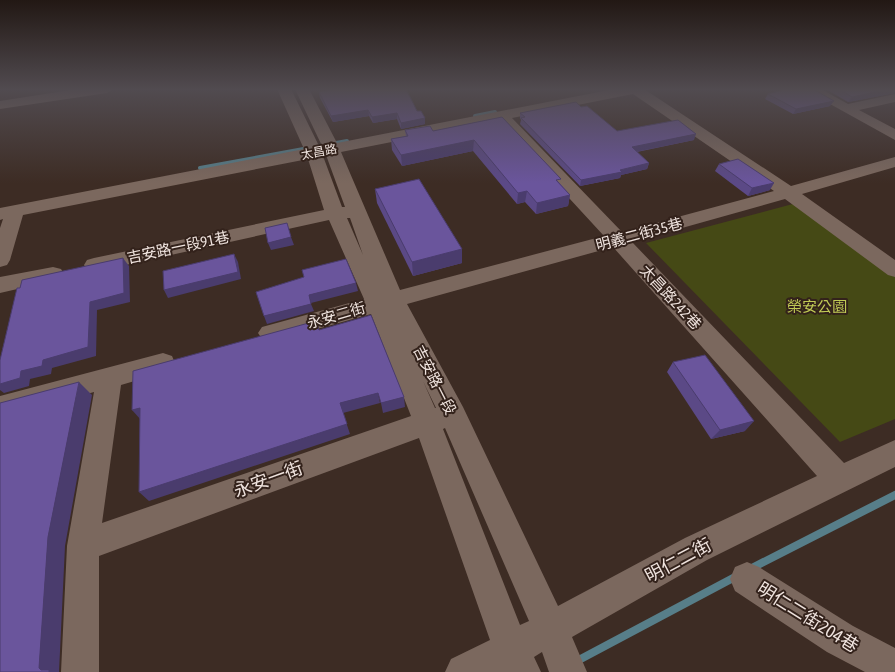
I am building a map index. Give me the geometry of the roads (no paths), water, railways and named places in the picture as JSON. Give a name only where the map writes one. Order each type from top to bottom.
[{"type":"street","name":"吉安路一段","points":[[304,120],[323,151]]},
{"type":"street","name":"吉安路一段","points":[[313,120],[346,212],[384,302],[440,418],[551,629],[568,672]]},
{"type":"street","name":"太昌路","points":[[8,212],[480,120]]},
{"type":"street","name":"太昌路242巷","points":[[506,120],[840,479]]},
{"type":"street","points":[[683,120],[788,192],[895,270]]},
{"type":"street","points":[[869,120],[895,135]]},
{"type":"street","name":"明義二街35巷","points":[[384,302],[618,240],[895,162]]},
{"type":"street","points":[[0,260],[8,212]]},
{"type":"street","name":"吉安路一段91巷","points":[[0,285],[346,212]]},
{"type":"street","name":"永安二街","points":[[252,338],[384,302]]},
{"type":"street","points":[[0,407],[185,357]]},
{"type":"street","points":[[80,672],[83,546],[109,378]]},
{"type":"street","name":"吉安路一段","points":[[440,418],[517,660]]},
{"type":"street","name":"永安一街","points":[[83,546],[440,418]]},
{"type":"street","name":"明仁二街","points":[[464,672],[517,660],[551,629],[696,549],[895,453]]},
{"type":"street","name":"明仁二街204巷","points":[[747,579],[840,639],[895,668]]},
{"type":"waterway","points":[[200,168],[347,141]]},
{"type":"waterway","points":[[750,569],[895,495]]},
{"type":"waterway","points":[[575,662],[735,577]]},
{"type":"park label","name":"榮安公園","points":[[817,306]]}]
